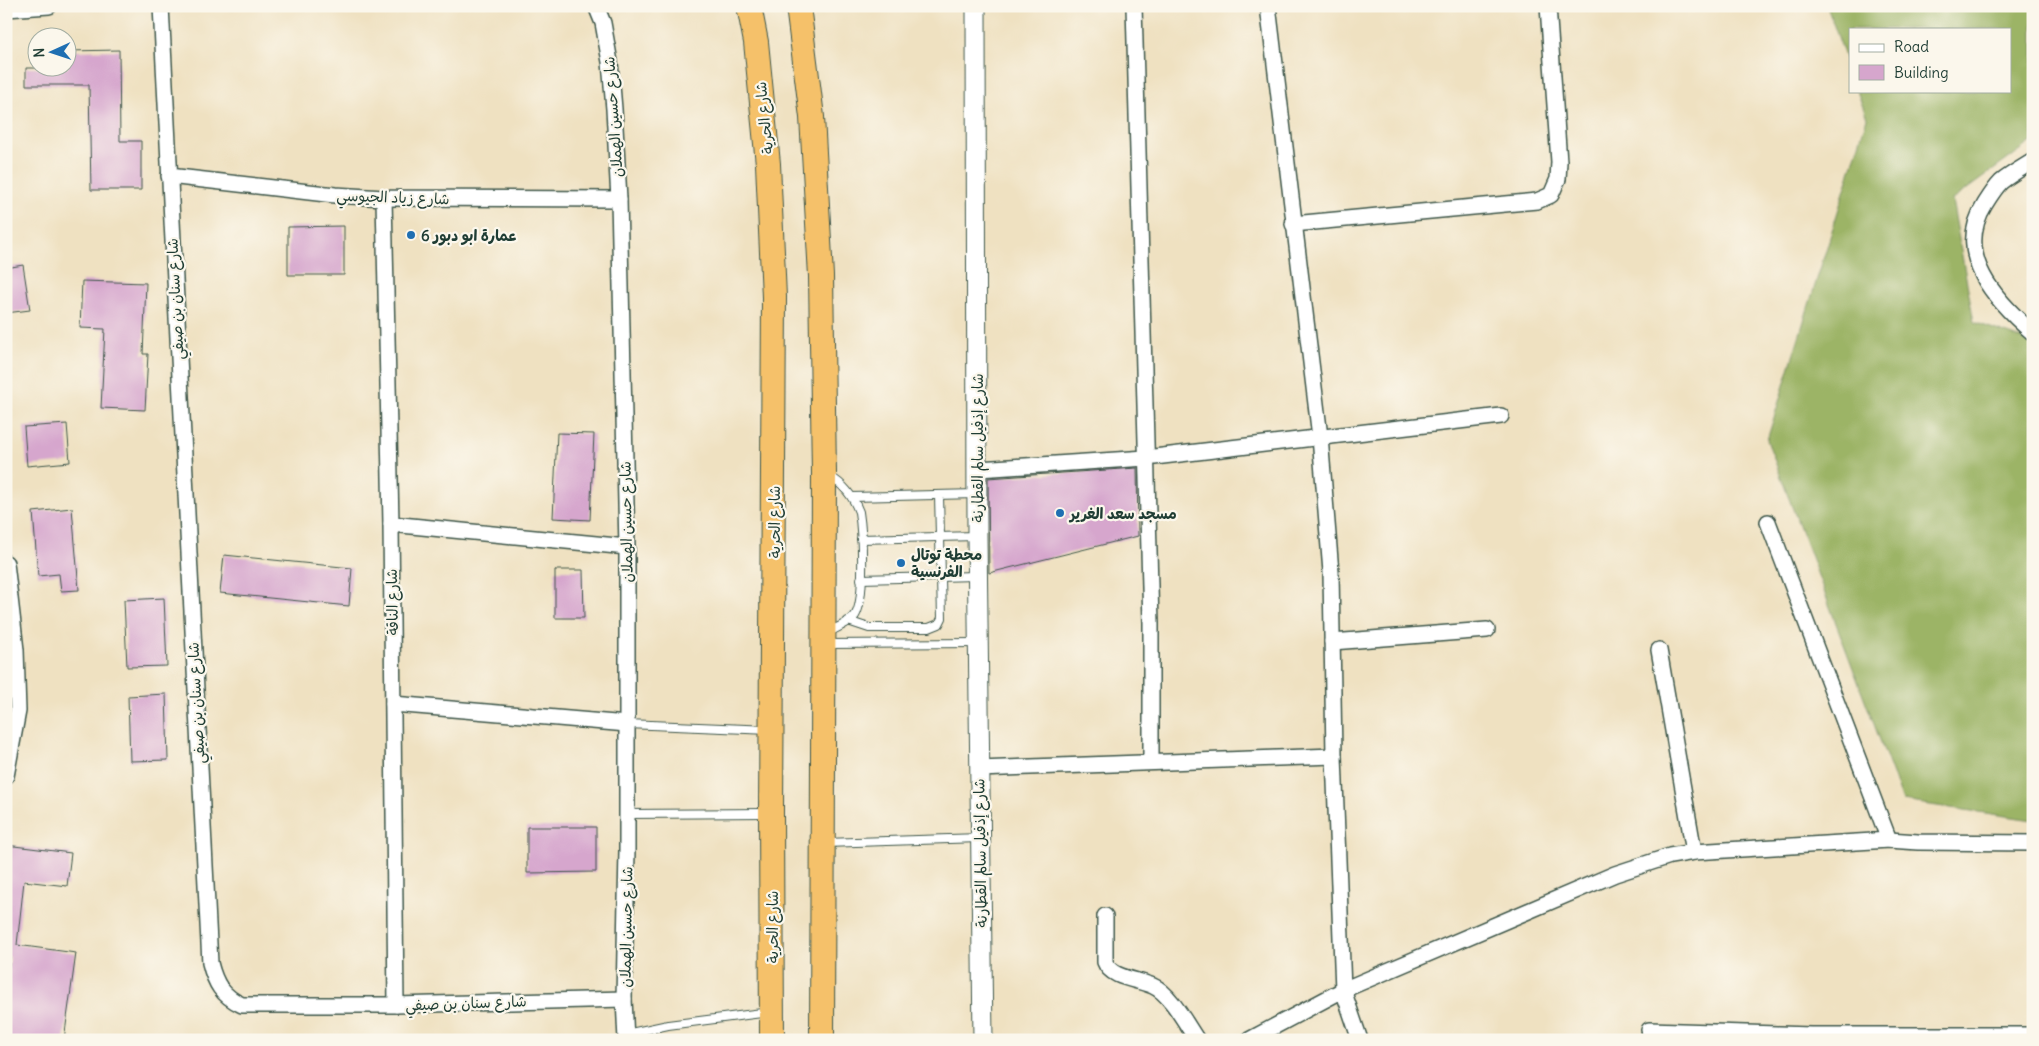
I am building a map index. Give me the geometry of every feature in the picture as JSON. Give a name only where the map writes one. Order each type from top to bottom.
[{"type":"highway","name":"شارع الحرية","points":[[749,6],[756,42],[768,164],[774,297],[771,813],[772,1040]]},
{"type":"highway","points":[[798,6],[812,117],[821,276],[824,473],[822,1040]]},
{"type":"street","points":[[6,9],[49,6]]},
{"type":"street","name":"شارع سنان بن صيفي","points":[[161,6],[210,962],[213,977],[220,990],[229,999],[242,1005],[396,1005],[624,999]]},
{"type":"street","name":"شارع حسين الهملان","points":[[596,6],[603,23],[610,62],[619,199],[626,547],[627,724],[624,999],[626,1037]]},
{"type":"street","name":"شارع إذفيل سالم القطارنة","points":[[976,6],[977,536],[983,1040]]},
{"type":"street","points":[[1134,6],[1151,622],[1151,762]]},
{"type":"street","points":[[1268,6],[1320,437],[1331,572],[1334,756],[1343,990],[1360,1040]]},
{"type":"street","points":[[1293,224],[1537,201],[1551,195],[1558,179],[1560,162],[1548,6]]},
{"type":"street","points":[[2033,161],[2000,183],[1990,195],[1980,211],[1975,228],[1974,242],[1984,279],[2006,310],[2033,333]]},
{"type":"street","name":"شارع زياد الجيوسي","points":[[169,176],[326,194],[384,198],[619,199]]},
{"type":"street","name":"شارع الناقة","points":[[384,198],[391,524],[396,1005]]},
{"type":"street","points":[[978,469],[1146,458],[1501,416]]},
{"type":"street","points":[[1768,522],[1889,840]]},
{"type":"street","points":[[391,524],[626,547]]},
{"type":"street","points":[[6,563],[16,650],[18,711],[7,774]]},
{"type":"street","points":[[1332,642],[1487,630]]},
{"type":"street","points":[[1659,650],[1694,852]]},
{"type":"street","points":[[393,704],[627,724]]},
{"type":"street","points":[[979,769],[1334,756]]},
{"type":"street","points":[[1248,1040],[1343,990],[1615,874],[1670,856],[1694,852],[1889,840],[2033,844]]},
{"type":"street","points":[[1105,916],[1105,962],[1107,968],[1115,974],[1144,982],[1162,992],[1198,1040]]},
{"type":"street","points":[[1649,1030],[1811,1038],[2033,1034]]},
{"type":"lane","points":[[824,473],[840,483],[852,497],[859,512],[861,539],[859,609],[848,621],[824,640]]},
{"type":"lane","points":[[852,497],[978,494]]},
{"type":"lane","points":[[848,621],[869,628],[936,626],[942,618],[938,495]]},
{"type":"lane","points":[[861,539],[977,536]]},
{"type":"lane","points":[[861,579],[978,576]]},
{"type":"lane","points":[[824,640],[978,643]]},
{"type":"lane","points":[[627,724],[772,730]]},
{"type":"lane","points":[[626,814],[771,813]]},
{"type":"lane","points":[[823,843],[980,838]]},
{"type":"lane","points":[[626,1037],[668,1025],[772,1012]]},
{"type":"green space","points":[[1827,6],[2033,6],[2033,141],[1952,200],[1974,322],[2033,343],[2033,820],[1903,801],[1767,440],[1867,118],[1857,92],[2012,92],[2012,28],[1849,28],[1849,68]]},
{"type":"building","points":[[119,50],[120,141],[141,141],[141,190],[91,190],[89,85],[26,85],[26,68],[28,68],[28,78],[78,78],[78,51]]},
{"type":"building","points":[[344,226],[344,275],[288,275],[288,227]]},
{"type":"building","points":[[23,265],[30,310],[6,313],[6,268]]},
{"type":"building","points":[[82,281],[146,283],[143,354],[148,354],[145,410],[101,408],[105,329],[80,328]]},
{"type":"building","points":[[67,424],[70,462],[27,466],[24,427]]},
{"type":"building","points":[[557,433],[594,434],[590,520],[553,518]]},
{"type":"building","name":"مسجد سعد الغرير","points":[[1137,468],[1138,536],[989,573],[988,478]]},
{"type":"building","points":[[72,508],[79,590],[61,591],[59,574],[38,576],[33,512]]},
{"type":"building","points":[[224,555],[352,568],[349,606],[220,593]]},
{"type":"building","points":[[555,570],[583,570],[584,618],[555,618]]},
{"type":"building","points":[[164,598],[167,666],[127,667],[124,600]]},
{"type":"building","points":[[166,694],[168,760],[130,761],[128,696]]},
{"type":"building","points":[[527,827],[596,827],[596,872],[527,873]]},
{"type":"building","points":[[6,845],[71,853],[67,886],[24,881],[17,945],[76,953],[64,1040],[6,1040],[6,985],[10,957],[6,957]]},
{"type":"place","name":"عمارة ابو دبور 6","points":[[411,235]]},
{"type":"place","name":"مسجد سعد الغرير","points":[[1060,513]]},
{"type":"place","name":"محطة توتال الفرنسية","points":[[901,563]]}]
